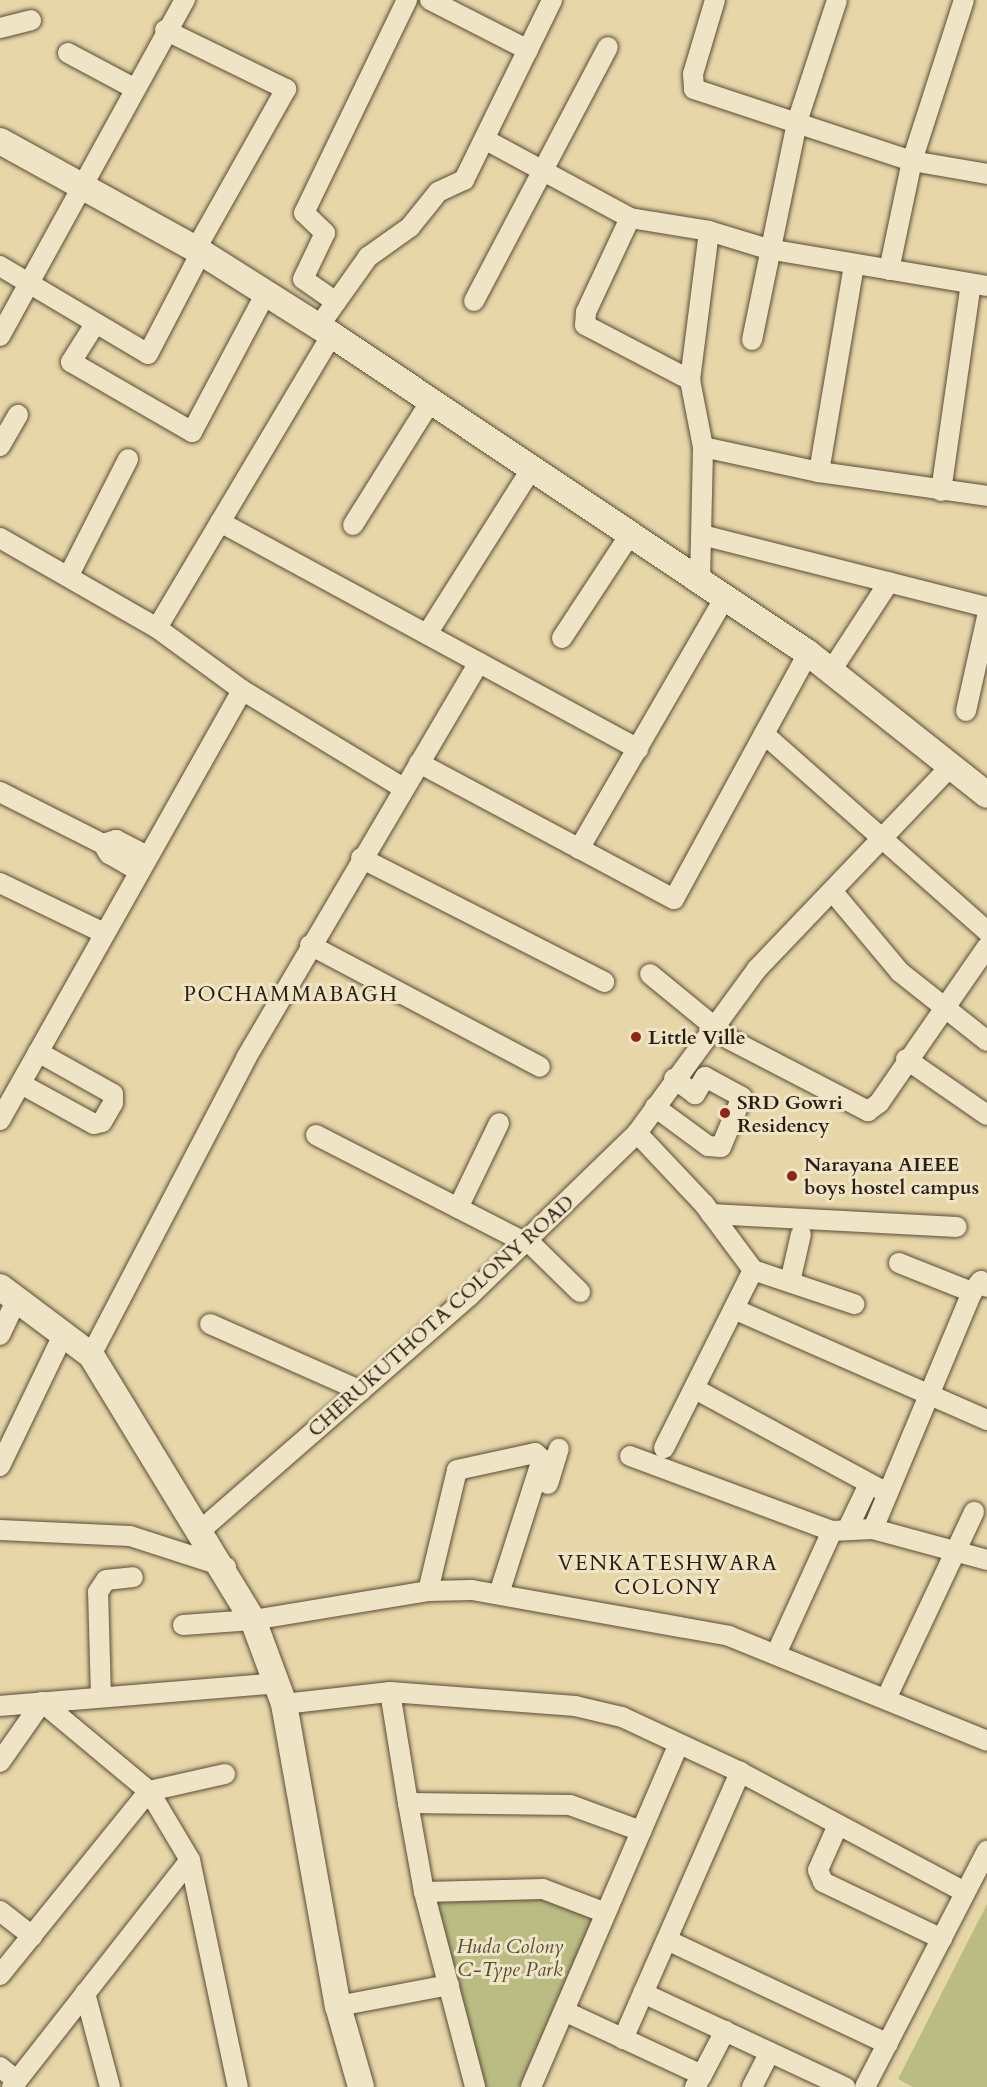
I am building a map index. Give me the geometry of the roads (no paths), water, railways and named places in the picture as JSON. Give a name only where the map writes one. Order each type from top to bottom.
[{"type":"street","points":[[0,336],[31,286],[85,186],[132,87],[185,0]]},
{"type":"street","points":[[288,307],[325,233],[304,213],[306,206],[407,0]]},
{"type":"street","points":[[430,0],[465,8],[528,50]]},
{"type":"street","points":[[157,628],[220,522],[325,331],[336,302],[368,257],[410,227],[438,192],[464,180],[486,140],[552,0]]},
{"type":"street","points":[[715,0],[693,74],[694,89],[912,161],[987,174]]},
{"type":"street","points":[[753,340],[768,249],[797,122],[837,0]]},
{"type":"street","points":[[889,270],[912,161],[964,0]]},
{"type":"street","points":[[0,28],[31,20]]},
{"type":"street","points":[[0,266],[148,354],[199,250],[286,89],[165,30]]},
{"type":"street","points":[[474,301],[608,47]]},
{"type":"street","points":[[68,53],[132,87]]},
{"type":"street","points":[[486,140],[630,218],[709,231],[768,249],[979,285],[942,491]]},
{"type":"street","points":[[0,141],[199,250],[325,331],[429,404],[808,653],[987,795]]},
{"type":"street","points":[[630,218],[586,312],[585,325],[690,380]]},
{"type":"street","points":[[700,581],[703,447],[690,380],[709,231]]},
{"type":"street","points":[[819,472],[854,264]]},
{"type":"street","points":[[303,279],[336,302]]},
{"type":"street","points":[[95,324],[71,362],[192,432],[266,293]]},
{"type":"street","points":[[353,525],[429,404]]},
{"type":"street","points":[[0,446],[18,416]]},
{"type":"street","points":[[703,447],[819,472],[987,496]]},
{"type":"street","points":[[69,575],[128,459]]},
{"type":"street","points":[[427,634],[530,471]]},
{"type":"street","points":[[220,522],[638,749]]},
{"type":"street","points":[[702,535],[987,607]]},
{"type":"street","points":[[562,638],[629,536]]},
{"type":"street","points":[[0,538],[69,575],[157,628],[242,690],[403,788]]},
{"type":"street","points":[[831,671],[889,582]]},
{"type":"street","points":[[579,849],[724,599]]},
{"type":"street","points":[[966,711],[987,617]]},
{"type":"street","points":[[418,763],[674,899],[808,653]]},
{"type":"street","points":[[91,1355],[208,1126],[309,945],[478,662]]},
{"type":"street","points":[[0,1120],[242,690]]},
{"type":"street","points":[[764,734],[987,931]]},
{"type":"street","name":"CHERUKUTHOTA COLONY ROAD","points":[[201,1530],[527,1242],[637,1133],[711,1025],[952,765]]},
{"type":"street","points":[[0,792],[103,844],[116,840],[144,863]]},
{"type":"street","points":[[361,858],[604,982]]},
{"type":"street","points":[[0,883],[104,933]]},
{"type":"street","points":[[833,892],[893,965],[941,1008],[987,1041]]},
{"type":"street","points":[[309,945],[540,1067]]},
{"type":"street","points":[[650,974],[711,1025],[857,1110],[868,1111],[879,1103],[941,1008],[987,947]]},
{"type":"street","points":[[21,1084],[94,1124],[102,1122],[113,1103],[113,1094],[38,1053]]},
{"type":"street","points":[[906,1059],[987,1115]]},
{"type":"street","points":[[655,1107],[708,1146],[721,1147],[742,1097],[705,1077],[694,1094],[674,1079]]},
{"type":"street","points":[[458,1208],[499,1123]]},
{"type":"street","points":[[637,1133],[711,1214],[753,1270],[854,1304]]},
{"type":"street","points":[[316,1135],[527,1242],[580,1292]]},
{"type":"street","points":[[711,1214],[957,1227]]},
{"type":"street","points":[[790,1282],[801,1234]]},
{"type":"street","points":[[873,1529],[928,1394],[980,1289],[899,1263]]},
{"type":"street","points":[[664,1448],[753,1270]]},
{"type":"street","points":[[0,1335],[9,1293],[91,1355],[226,1567],[253,1620],[281,1694],[338,2006],[361,2087]]},
{"type":"street","points":[[734,1309],[987,1420]]},
{"type":"street","points":[[210,1323],[361,1391]]},
{"type":"street","points":[[0,1466],[64,1333]]},
{"type":"street","points":[[695,1389],[887,1493]]},
{"type":"street","points":[[506,1595],[559,1449]]},
{"type":"street","points":[[428,1591],[457,1470],[535,1453],[542,1459],[506,1595]]},
{"type":"street","points":[[630,1456],[840,1530],[873,1529],[987,1560]]},
{"type":"street","points":[[776,1654],[840,1530],[869,1484]]},
{"type":"street","points":[[886,1699],[952,1549],[974,1512]]},
{"type":"street","points":[[0,1530],[130,1536],[226,1567]]},
{"type":"street","points":[[100,1697],[98,1592],[106,1580],[133,1577]]},
{"type":"street","points":[[183,1625],[253,1620],[428,1591],[506,1595],[729,1636],[987,1741]]},
{"type":"street","points":[[390,1692],[424,1892],[474,2087]]},
{"type":"street","points":[[0,1706],[100,1697],[390,1692],[575,1706],[622,1717],[740,1772],[965,1892]]},
{"type":"street","points":[[0,1762],[42,1702]]},
{"type":"street","points":[[42,1702],[149,1791],[190,1860],[238,2087]]},
{"type":"street","points":[[531,2087],[678,1745]]},
{"type":"street","points":[[623,2039],[740,1772]]},
{"type":"street","points":[[0,1975],[149,1791],[225,1774]]},
{"type":"street","points":[[408,1803],[570,1805],[641,1831]]},
{"type":"street","points":[[838,1824],[818,1870],[823,1882],[942,1939]]},
{"type":"street","points":[[865,2087],[987,1851]]},
{"type":"street","points":[[0,2067],[14,2084],[190,1860]]},
{"type":"street","points":[[424,1892],[543,1889],[606,1913]]},
{"type":"street","points":[[0,1911],[32,1936]]},
{"type":"street","points":[[667,1940],[888,2044]]},
{"type":"street","points":[[338,2006],[449,1985]]},
{"type":"street","points":[[85,1993],[110,2087]]},
{"type":"street","points":[[643,1993],[845,2087]]},
{"type":"street","points":[[564,2011],[623,2039],[699,2081],[724,2031]]},
{"type":"street","points":[[752,2087],[770,2052]]},
{"type":"place","name":"Little Ville","points":[[636,1037]]},
{"type":"place","name":"SRD Gowri Residency","points":[[725,1113]]},
{"type":"place","name":"Narayana AIEEE boys hostel campus","points":[[792,1176]]},
{"type":"district","name":"POCHAMMABAGH","points":[[291,995]]},
{"type":"district","name":"VENKATESHWARA COLONY","points":[[668,1576]]},
{"type":"park label","name":"Huda Colony C-Type Park","points":[[510,1958]]}]
